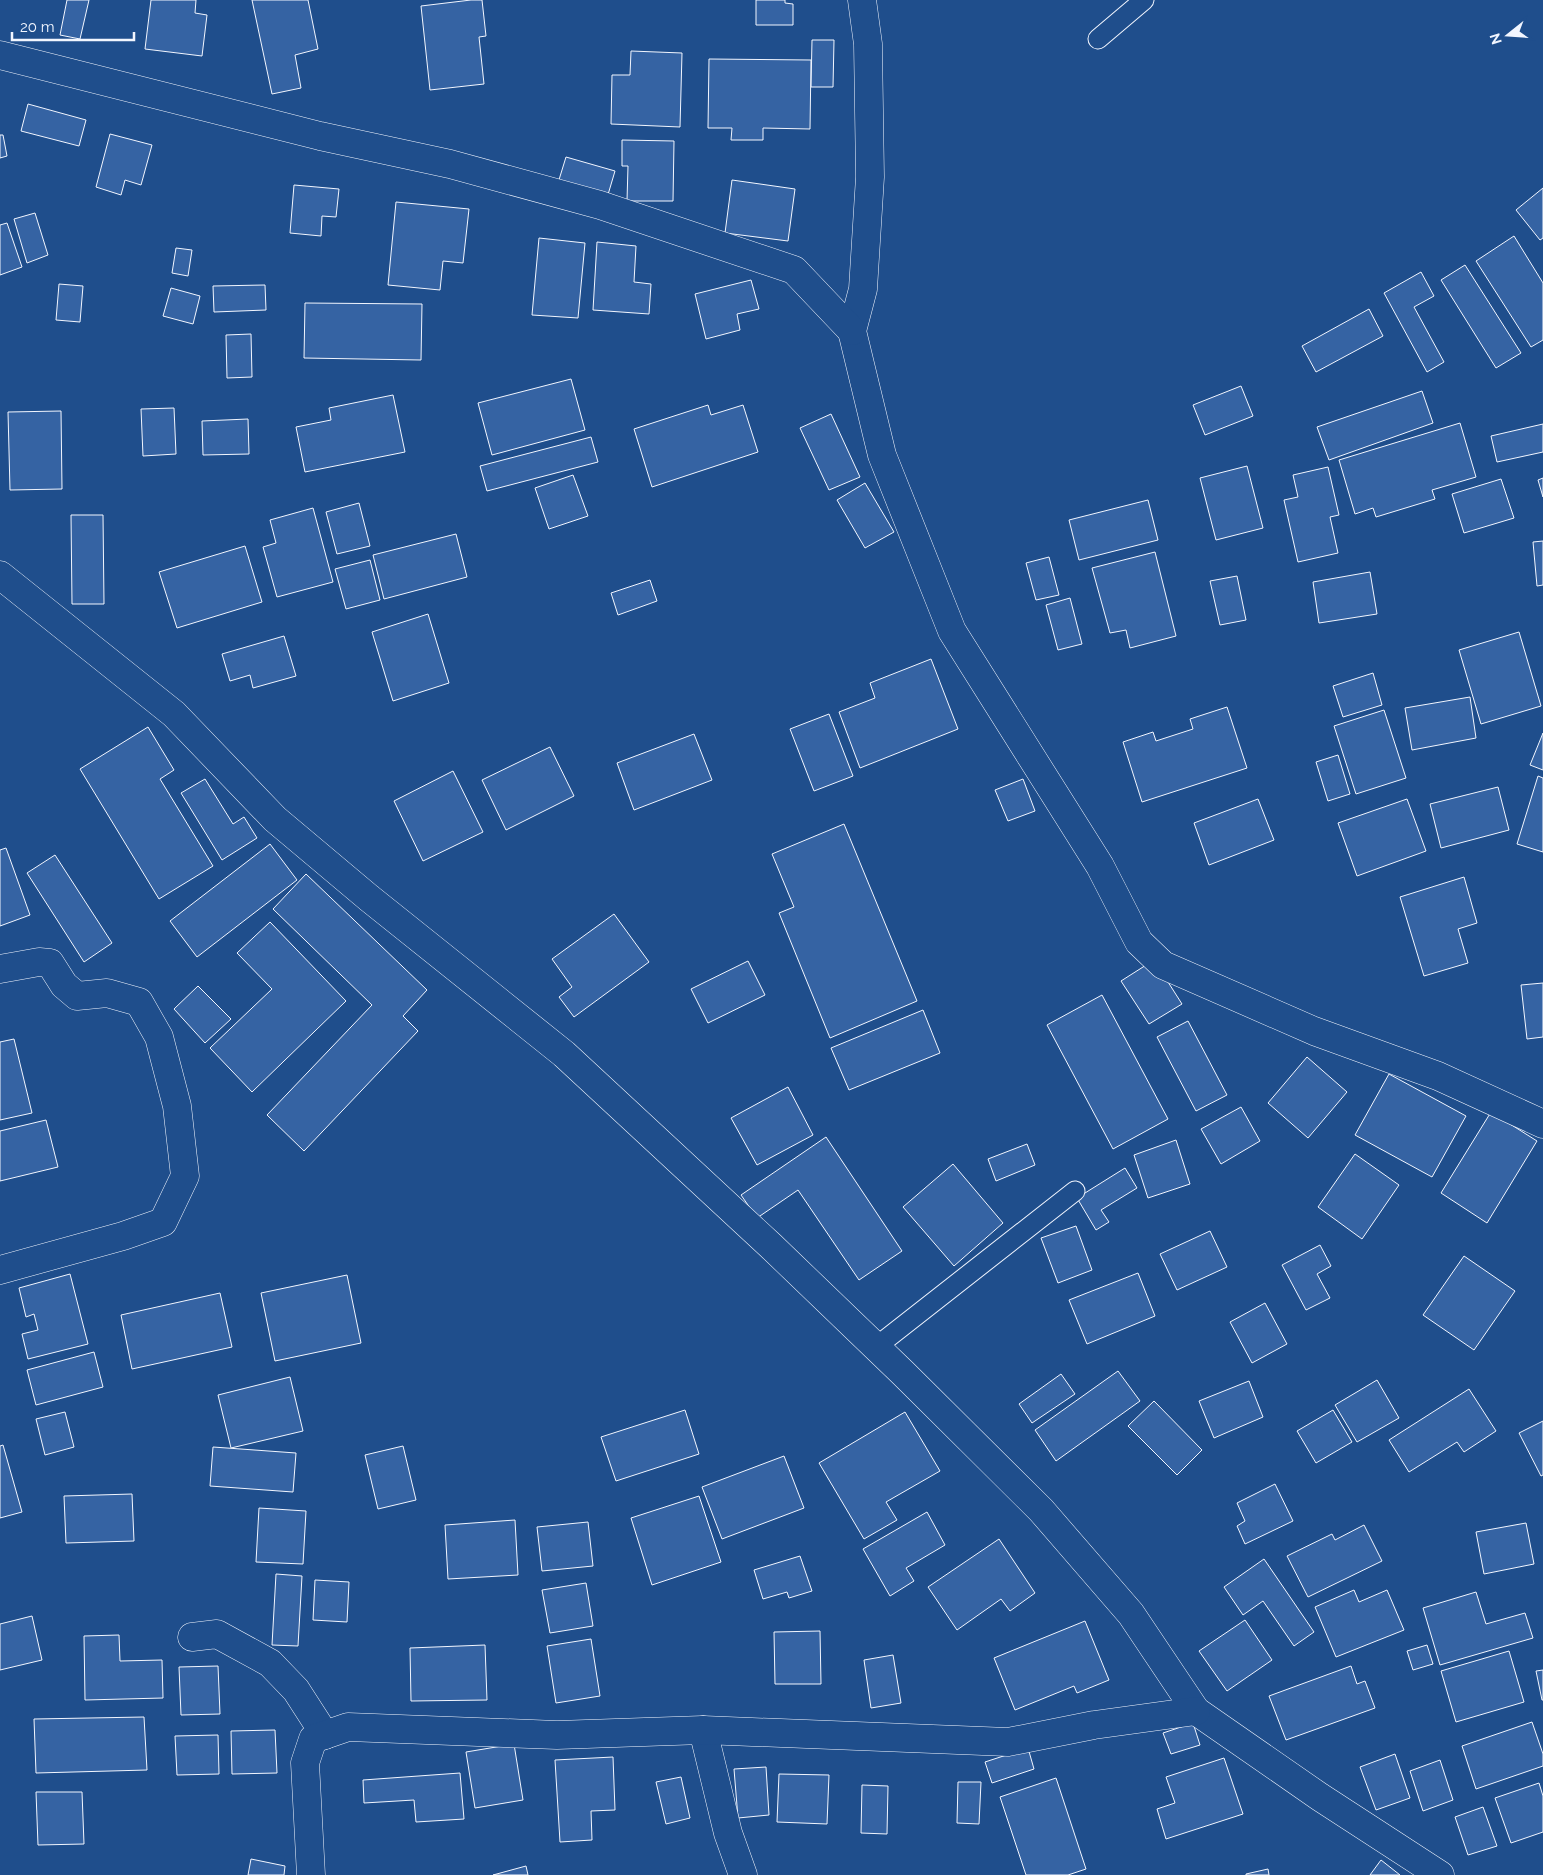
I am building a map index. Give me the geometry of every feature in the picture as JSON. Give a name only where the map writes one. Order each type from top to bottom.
[{"type":"street","points":[[862,0],[868,44],[870,177],[863,289],[852,331],[882,455],[952,631],[1100,866],[1139,942],[1164,966],[1314,1031],[1438,1076],[1543,1124]]},
{"type":"street","points":[[0,55],[320,136],[450,164],[600,205],[794,270],[852,331]]},
{"type":"street","points":[[0,575],[174,714],[275,819],[369,898],[564,1054],[876,1347],[1041,1510],[1132,1614],[1196,1711],[1320,1797],[1440,1875]]},
{"type":"street","points":[[0,969],[39,962],[50,963],[64,985],[77,996],[107,993],[139,1002],[159,1036],[177,1106],[186,1176],[163,1222],[123,1236],[0,1270]]},
{"type":"street","points":[[192,1636],[217,1634],[270,1663],[296,1690],[325,1735]]},
{"type":"street","points":[[311,1875],[305,1763],[313,1739],[348,1727],[557,1735],[703,1730],[1008,1742],[1094,1725],[1196,1711]]},
{"type":"street","points":[[703,1730],[728,1833],[743,1875]]},
{"type":"lane","points":[[1098,39],[1144,0]]},
{"type":"lane","points":[[876,1347],[1075,1191]]},
{"type":"building","points":[[67,0],[89,0],[80,39],[60,35]]},
{"type":"building","points":[[151,0],[196,0],[195,13],[207,15],[202,56],[145,49]]},
{"type":"building","points":[[252,0],[308,0],[318,49],[295,55],[301,88],[272,94]]},
{"type":"building","points":[[482,0],[486,36],[479,37],[484,84],[430,90],[421,6]]},
{"type":"building","points":[[756,0],[785,0],[785,3],[793,4],[793,25],[756,25]]},
{"type":"building","points":[[812,40],[834,40],[833,87],[811,87]]},
{"type":"building","points":[[631,51],[682,53],[680,127],[611,124],[612,75],[630,75]]},
{"type":"building","points":[[709,59],[811,60],[810,129],[763,128],[763,140],[731,140],[732,128],[708,128]]},
{"type":"building","points":[[28,104],[86,120],[79,146],[21,131]]},
{"type":"building","points":[[110,134],[152,145],[141,185],[125,180],[121,195],[96,187]]},
{"type":"building","points":[[0,135],[3,135],[7,156],[0,158]]},
{"type":"building","points":[[622,140],[674,141],[673,201],[627,201],[628,166],[622,166]]},
{"type":"building","points":[[566,157],[615,171],[607,198],[558,183]]},
{"type":"building","points":[[732,180],[795,189],[788,241],[725,233]]},
{"type":"building","points":[[294,185],[339,189],[336,217],[322,216],[321,236],[290,233]]},
{"type":"building","points":[[1543,188],[1543,238],[1540,240],[1516,210]]},
{"type":"building","points":[[396,202],[469,209],[463,263],[443,261],[440,290],[388,285]]},
{"type":"building","points":[[35,213],[48,255],[27,263],[14,219]]},
{"type":"building","points":[[7,223],[22,267],[0,275],[0,225]]},
{"type":"building","points":[[1514,236],[1543,283],[1543,340],[1531,347],[1476,261]]},
{"type":"building","points":[[539,238],[585,243],[578,318],[532,315]]},
{"type":"building","points":[[597,242],[636,246],[634,282],[651,284],[649,314],[593,310]]},
{"type":"building","points":[[176,248],[192,250],[188,276],[172,273]]},
{"type":"building","points":[[1465,265],[1521,353],[1496,368],[1441,280]]},
{"type":"building","points":[[1421,272],[1434,296],[1414,307],[1444,362],[1427,372],[1384,293]]},
{"type":"building","points":[[751,280],[759,309],[737,314],[740,330],[706,339],[695,294]]},
{"type":"building","points":[[59,284],[83,286],[80,322],[56,320]]},
{"type":"building","points":[[265,285],[266,310],[214,312],[213,286]]},
{"type":"building","points":[[171,288],[200,296],[193,324],[163,316]]},
{"type":"building","points":[[305,303],[422,304],[421,360],[304,358]]},
{"type":"building","points":[[1369,309],[1383,336],[1316,372],[1302,346]]},
{"type":"building","points":[[251,334],[252,377],[227,378],[226,335]]},
{"type":"building","points":[[571,379],[585,430],[492,455],[478,403]]},
{"type":"building","points":[[1241,386],[1253,416],[1205,435],[1193,405]]},
{"type":"building","points":[[1422,391],[1433,423],[1329,460],[1317,427]]},
{"type":"building","points":[[393,395],[405,452],[305,472],[296,427],[331,420],[329,408]]},
{"type":"building","points":[[708,405],[711,415],[743,405],[758,452],[652,487],[634,429]]},
{"type":"building","points":[[174,408],[176,454],[143,456],[141,409]]},
{"type":"building","points":[[61,411],[62,489],[10,490],[8,412]]},
{"type":"building","points":[[831,414],[860,477],[829,490],[800,428]]},
{"type":"building","points":[[248,419],[249,454],[203,455],[202,421]]},
{"type":"building","points":[[1460,423],[1476,477],[1432,490],[1435,499],[1376,517],[1373,508],[1355,514],[1339,460]]},
{"type":"building","points":[[1543,424],[1543,452],[1497,462],[1491,436]]},
{"type":"building","points":[[591,437],[598,462],[487,491],[480,466]]},
{"type":"building","points":[[1247,466],[1263,528],[1216,540],[1200,478]]},
{"type":"building","points":[[1328,467],[1339,515],[1330,517],[1338,553],[1298,562],[1284,500],[1298,497],[1293,475]]},
{"type":"building","points":[[573,475],[588,516],[549,529],[535,488]]},
{"type":"building","points":[[1543,478],[1543,497],[1538,480]]},
{"type":"building","points":[[1501,479],[1514,518],[1464,533],[1452,494]]},
{"type":"building","points":[[865,483],[894,532],[865,548],[837,500]]},
{"type":"building","points":[[1148,500],[1158,540],[1079,560],[1069,520]]},
{"type":"building","points":[[359,503],[370,546],[337,554],[326,512]]},
{"type":"building","points":[[313,508],[333,582],[277,597],[263,547],[276,543],[270,520]]},
{"type":"building","points":[[71,515],[103,515],[104,604],[72,604]]},
{"type":"building","points":[[456,534],[467,577],[384,599],[373,555]]},
{"type":"building","points":[[1543,541],[1543,585],[1537,586],[1533,542]]},
{"type":"building","points":[[245,546],[262,602],[177,628],[159,572]]},
{"type":"building","points":[[1155,552],[1176,636],[1130,648],[1126,630],[1110,633],[1092,568]]},
{"type":"building","points":[[1049,557],[1059,595],[1036,600],[1026,563]]},
{"type":"building","points":[[370,560],[380,600],[346,609],[335,569]]},
{"type":"building","points":[[1370,572],[1377,614],[1319,623],[1313,582]]},
{"type":"building","points":[[1237,576],[1246,620],[1220,625],[1210,581]]},
{"type":"building","points":[[650,580],[657,601],[618,615],[611,593]]},
{"type":"building","points":[[1070,598],[1082,644],[1058,650],[1046,605]]},
{"type":"building","points":[[428,614],[449,683],[393,701],[372,632]]},
{"type":"building","points":[[1519,632],[1541,706],[1481,724],[1459,650]]},
{"type":"building","points":[[284,636],[296,676],[253,688],[250,675],[230,681],[222,654]]},
{"type":"building","points":[[931,659],[958,729],[860,768],[839,712],[875,698],[870,683]]},
{"type":"building","points":[[1373,673],[1382,705],[1343,717],[1333,686]]},
{"type":"building","points":[[1470,697],[1476,738],[1412,750],[1405,708]]},
{"type":"building","points":[[1227,707],[1247,768],[1142,802],[1123,742],[1153,732],[1156,741],[1193,729],[1190,719]]},
{"type":"building","points":[[1384,710],[1406,778],[1356,794],[1334,726]]},
{"type":"building","points":[[829,714],[853,776],[814,791],[790,729]]},
{"type":"building","points":[[148,727],[174,770],[160,779],[213,866],[159,899],[80,769]]},
{"type":"building","points":[[1543,733],[1543,770],[1530,765]]},
{"type":"building","points":[[694,734],[712,780],[634,810],[617,763]]},
{"type":"building","points":[[550,747],[574,796],[506,830],[482,780]]},
{"type":"building","points":[[1338,755],[1350,794],[1328,801],[1316,762]]},
{"type":"building","points":[[453,771],[483,832],[423,861],[394,801]]},
{"type":"building","points":[[1538,776],[1543,778],[1543,852],[1517,844]]},
{"type":"building","points":[[205,779],[233,824],[244,817],[257,838],[222,860],[181,793]]},
{"type":"building","points":[[1023,779],[1035,811],[1008,821],[995,790]]},
{"type":"building","points":[[1498,787],[1509,830],[1441,848],[1430,804]]},
{"type":"building","points":[[1258,799],[1274,840],[1209,865],[1194,823]]},
{"type":"building","points":[[1407,799],[1426,851],[1357,876],[1338,823]]},
{"type":"building","points":[[844,824],[917,1001],[830,1038],[779,913],[794,907],[772,854]]},
{"type":"building","points":[[270,844],[297,880],[197,957],[170,921]]},
{"type":"building","points":[[6,848],[30,915],[0,926],[0,850]]},
{"type":"building","points":[[55,855],[112,943],[84,962],[27,873]]},
{"type":"building","points":[[306,874],[427,990],[403,1016],[418,1031],[304,1151],[267,1115],[372,1005],[273,909]]},
{"type":"building","points":[[1464,877],[1477,923],[1458,929],[1468,963],[1424,976],[1400,897]]},
{"type":"building","points":[[614,914],[649,962],[574,1017],[559,997],[572,987],[552,959]]},
{"type":"building","points":[[270,922],[346,1001],[252,1092],[210,1048],[272,989],[237,953]]},
{"type":"building","points":[[1154,960],[1182,1004],[1149,1024],[1121,981]]},
{"type":"building","points":[[748,961],[765,995],[708,1023],[691,989]]},
{"type":"building","points":[[1543,983],[1543,1037],[1527,1039],[1521,985]]},
{"type":"building","points":[[198,986],[231,1019],[205,1043],[174,1009]]},
{"type":"building","points":[[1102,995],[1168,1119],[1113,1149],[1047,1025]]},
{"type":"building","points":[[923,1010],[940,1053],[849,1090],[831,1048]]},
{"type":"building","points":[[1188,1021],[1227,1095],[1196,1111],[1157,1037]]},
{"type":"building","points":[[14,1039],[32,1113],[0,1120],[0,1042]]},
{"type":"building","points":[[1307,1057],[1347,1092],[1308,1138],[1268,1103]]},
{"type":"building","points":[[1389,1074],[1466,1116],[1432,1177],[1355,1135]]},
{"type":"building","points":[[788,1087],[813,1135],[757,1165],[731,1118]]},
{"type":"building","points":[[1241,1107],[1260,1141],[1221,1164],[1201,1129]]},
{"type":"building","points":[[1491,1112],[1537,1141],[1487,1223],[1441,1193]]},
{"type":"building","points":[[46,1120],[58,1167],[0,1181],[0,1131]]},
{"type":"building","points":[[826,1137],[902,1251],[859,1280],[798,1190],[757,1218],[741,1195]]},
{"type":"building","points":[[1176,1140],[1190,1184],[1148,1198],[1134,1155]]},
{"type":"building","points":[[1027,1144],[1035,1165],[996,1181],[988,1159]]},
{"type":"building","points":[[1355,1154],[1399,1185],[1362,1239],[1318,1207]]},
{"type":"building","points":[[953,1164],[1003,1223],[954,1266],[903,1207]]},
{"type":"building","points":[[1125,1168],[1137,1188],[1101,1210],[1109,1222],[1096,1230],[1077,1198]]},
{"type":"building","points":[[1076,1226],[1092,1270],[1058,1283],[1041,1238]]},
{"type":"building","points":[[1210,1231],[1227,1267],[1177,1290],[1160,1254]]},
{"type":"building","points":[[1320,1245],[1331,1266],[1317,1274],[1330,1298],[1306,1310],[1282,1265]]},
{"type":"building","points":[[1464,1256],[1515,1291],[1474,1350],[1423,1315]]},
{"type":"building","points":[[1138,1273],[1155,1316],[1087,1344],[1069,1300]]},
{"type":"building","points":[[70,1274],[88,1344],[28,1359],[22,1334],[38,1330],[34,1314],[26,1317],[19,1288]]},
{"type":"building","points":[[347,1275],[361,1343],[275,1361],[261,1293]]},
{"type":"building","points":[[220,1293],[232,1347],[132,1369],[121,1315]]},
{"type":"building","points":[[1265,1303],[1287,1344],[1252,1363],[1230,1322]]},
{"type":"building","points":[[94,1352],[103,1387],[36,1405],[27,1370]]},
{"type":"building","points":[[1118,1371],[1140,1401],[1056,1461],[1035,1430]]},
{"type":"building","points":[[1061,1374],[1075,1394],[1032,1423],[1019,1404]]},
{"type":"building","points":[[290,1377],[303,1431],[231,1448],[218,1395]]},
{"type":"building","points":[[1377,1380],[1399,1418],[1357,1442],[1335,1405]]},
{"type":"building","points":[[1249,1381],[1263,1417],[1214,1438],[1199,1401]]},
{"type":"building","points":[[1469,1389],[1496,1431],[1464,1452],[1457,1442],[1409,1472],[1389,1440]]},
{"type":"building","points":[[1154,1401],[1202,1450],[1177,1475],[1128,1426]]},
{"type":"building","points":[[685,1410],[699,1454],[616,1481],[601,1437]]},
{"type":"building","points":[[1333,1410],[1352,1442],[1316,1463],[1297,1431]]},
{"type":"building","points":[[65,1412],[74,1447],[45,1455],[36,1419]]},
{"type":"building","points":[[905,1412],[940,1471],[886,1502],[897,1520],[864,1539],[819,1463]]},
{"type":"building","points":[[1543,1421],[1543,1475],[1541,1476],[1519,1433]]},
{"type":"building","points":[[3,1445],[22,1512],[0,1518],[0,1446]]},
{"type":"building","points":[[403,1446],[416,1500],[378,1509],[365,1455]]},
{"type":"building","points":[[213,1447],[296,1453],[293,1492],[210,1486]]},
{"type":"building","points":[[784,1456],[804,1508],[722,1539],[702,1487]]},
{"type":"building","points":[[1275,1484],[1293,1521],[1245,1544],[1237,1526],[1245,1521],[1237,1503]]},
{"type":"building","points":[[132,1494],[134,1541],[66,1543],[64,1496]]},
{"type":"building","points":[[699,1496],[721,1562],[652,1585],[631,1518]]},
{"type":"building","points":[[259,1508],[306,1511],[303,1564],[256,1562]]},
{"type":"building","points":[[927,1512],[945,1545],[906,1568],[914,1581],[890,1596],[863,1549]]},
{"type":"building","points":[[515,1520],[518,1575],[448,1579],[445,1525]]},
{"type":"building","points":[[588,1522],[593,1566],[542,1571],[537,1527]]},
{"type":"building","points":[[1526,1523],[1534,1564],[1484,1574],[1476,1532]]},
{"type":"building","points":[[1364,1525],[1382,1561],[1308,1597],[1287,1556],[1332,1534],[1335,1540]]},
{"type":"building","points":[[999,1539],[1035,1593],[1010,1611],[1001,1599],[957,1630],[928,1587]]},
{"type":"building","points":[[800,1556],[812,1591],[789,1598],[787,1592],[763,1599],[754,1570]]},
{"type":"building","points":[[1264,1559],[1314,1632],[1294,1646],[1263,1601],[1243,1615],[1224,1587]]},
{"type":"building","points":[[276,1574],[302,1576],[298,1646],[272,1645]]},
{"type":"building","points":[[315,1580],[349,1582],[347,1622],[313,1620]]},
{"type":"building","points":[[586,1583],[593,1626],[550,1633],[542,1590]]},
{"type":"building","points":[[1354,1590],[1359,1602],[1387,1590],[1404,1630],[1336,1657],[1315,1607]]},
{"type":"building","points":[[1476,1592],[1486,1624],[1525,1613],[1533,1638],[1440,1665],[1423,1608]]},
{"type":"building","points":[[32,1616],[42,1660],[0,1670],[0,1624]]},
{"type":"building","points":[[1245,1620],[1272,1660],[1227,1691],[1199,1651]]},
{"type":"building","points":[[1085,1621],[1109,1680],[1077,1693],[1074,1686],[1015,1710],[994,1658]]},
{"type":"building","points":[[820,1631],[821,1684],[775,1684],[774,1632]]},
{"type":"building","points":[[119,1635],[120,1661],[162,1660],[163,1698],[85,1700],[84,1636]]},
{"type":"building","points":[[591,1639],[600,1696],[556,1703],[547,1646]]},
{"type":"building","points":[[485,1645],[487,1700],[411,1701],[410,1648]]},
{"type":"building","points":[[1427,1645],[1433,1664],[1413,1670],[1407,1651]]},
{"type":"building","points":[[1509,1651],[1524,1702],[1456,1722],[1441,1671]]},
{"type":"building","points":[[893,1655],[901,1703],[871,1708],[864,1660]]},
{"type":"building","points":[[218,1666],[220,1714],[181,1715],[179,1667]]},
{"type":"building","points":[[1351,1666],[1357,1684],[1365,1681],[1375,1708],[1286,1740],[1269,1696]]},
{"type":"building","points":[[1543,1670],[1543,1700],[1542,1700],[1536,1671]]},
{"type":"building","points":[[144,1717],[147,1770],[36,1773],[34,1719]]},
{"type":"building","points":[[1532,1722],[1543,1754],[1543,1766],[1476,1789],[1462,1746]]},
{"type":"building","points":[[1193,1723],[1200,1745],[1171,1754],[1163,1733]]},
{"type":"building","points":[[275,1730],[277,1773],[232,1774],[231,1731]]},
{"type":"building","points":[[218,1735],[219,1774],[177,1775],[175,1736]]},
{"type":"building","points":[[514,1744],[523,1800],[475,1808],[466,1752]]},
{"type":"building","points":[[1028,1748],[1034,1769],[992,1783],[985,1762]]},
{"type":"building","points":[[1395,1754],[1410,1798],[1376,1810],[1360,1767]]},
{"type":"building","points":[[613,1757],[615,1810],[591,1811],[592,1840],[560,1842],[555,1760]]},
{"type":"building","points":[[1224,1758],[1243,1814],[1166,1839],[1157,1809],[1175,1803],[1166,1777]]},
{"type":"building","points":[[1440,1760],[1453,1800],[1423,1811],[1410,1771]]},
{"type":"building","points":[[766,1767],[769,1815],[738,1818],[734,1769]]},
{"type":"building","points":[[460,1773],[464,1819],[416,1822],[414,1800],[364,1803],[363,1780]]},
{"type":"building","points":[[779,1774],[829,1775],[827,1824],[777,1822]]},
{"type":"building","points":[[681,1777],[690,1818],[666,1824],[656,1782]]},
{"type":"building","points":[[1056,1778],[1086,1869],[1068,1875],[1026,1875],[1000,1797]]},
{"type":"building","points":[[958,1782],[981,1782],[979,1824],[957,1823]]},
{"type":"building","points":[[1539,1783],[1543,1796],[1543,1832],[1511,1843],[1495,1798]]},
{"type":"building","points":[[862,1785],[888,1786],[887,1834],[861,1833]]},
{"type":"building","points":[[36,1792],[82,1792],[84,1844],[38,1845]]},
{"type":"building","points":[[1483,1807],[1497,1846],[1468,1855],[1455,1817]]},
{"type":"building","points":[[251,1859],[285,1866],[284,1875],[248,1875]]},
{"type":"building","points":[[1381,1860],[1400,1875],[1370,1875]]},
{"type":"building","points":[[526,1866],[528,1875],[493,1875]]},
{"type":"building","points":[[1268,1869],[1269,1875],[1246,1875],[1246,1874]]}]
